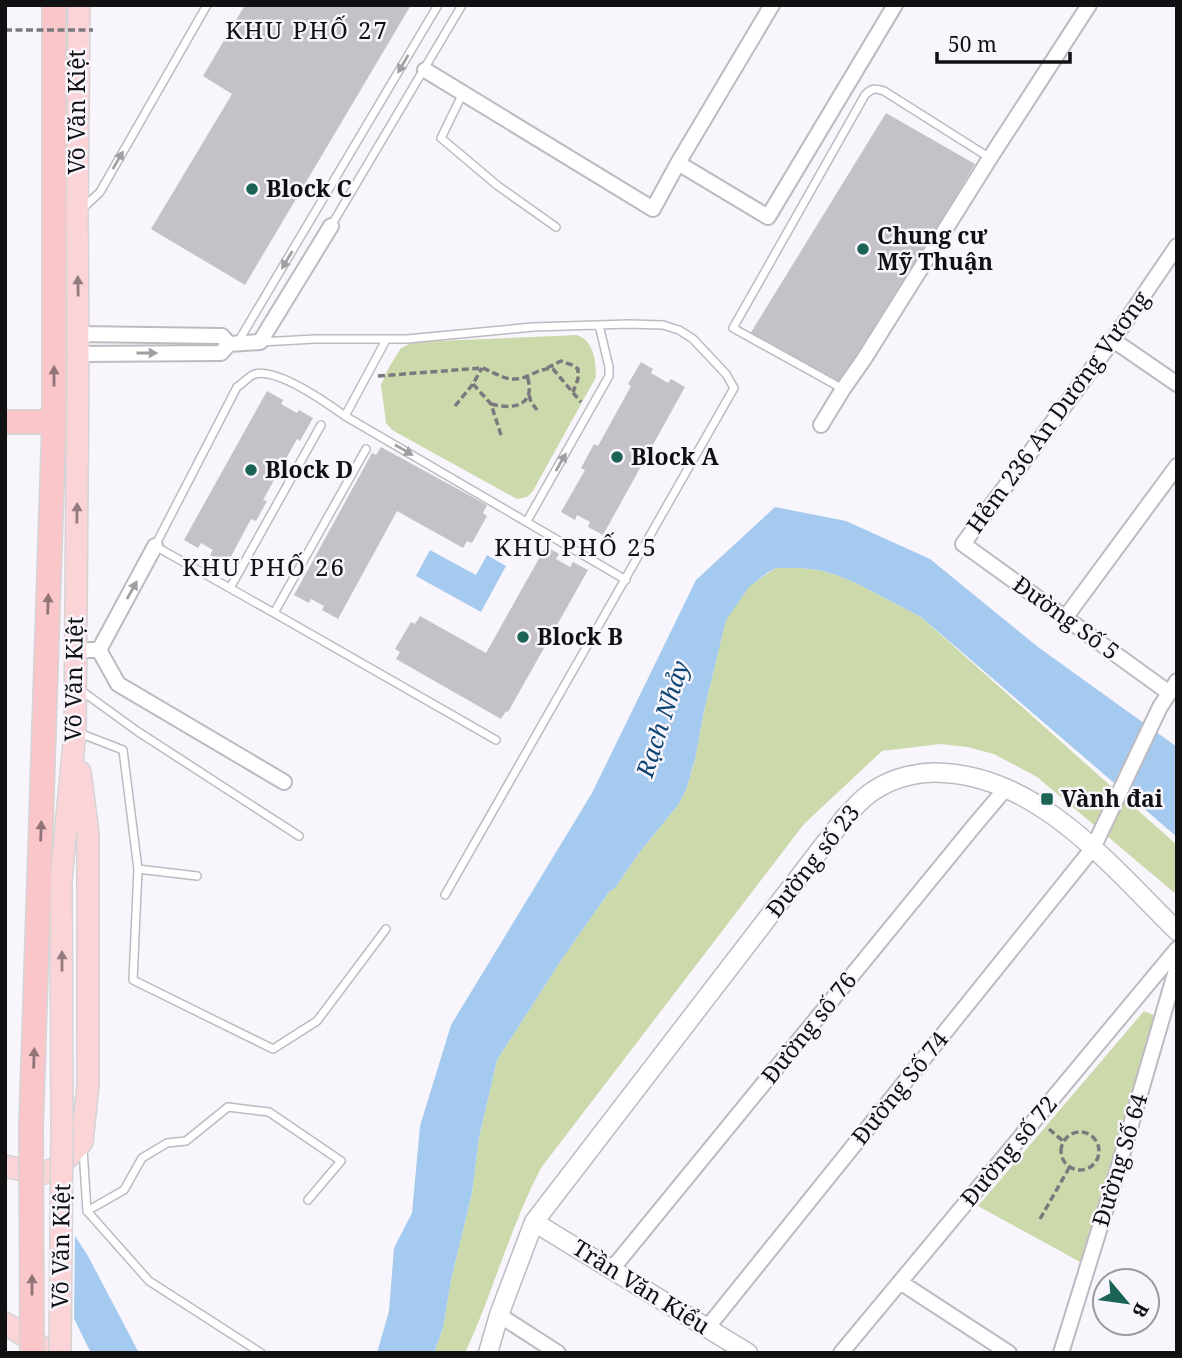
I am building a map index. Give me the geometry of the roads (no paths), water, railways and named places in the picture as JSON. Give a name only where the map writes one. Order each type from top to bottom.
[{"type":"highway","name":"Võ Văn Kiệt","points":[[32,1353],[31,1127],[54,422],[54,5]]},
{"type":"highway","points":[[5,422],[54,422]]},
{"type":"main road","name":"Võ Văn Kiệt","points":[[60,1353],[61,880],[75,732],[79,5]]},
{"type":"main road","points":[[5,1166],[41,1174],[59,1167],[82,1142],[88,1086],[88,834],[75,732]]},
{"type":"main road","points":[[5,1323],[51,1353]]},
{"type":"street","points":[[425,69],[653,209],[772,5]]},
{"type":"street","points":[[678,163],[768,217],[895,5]]},
{"type":"street","points":[[821,425],[1089,5]]},
{"type":"street","points":[[78,344],[116,354],[220,353],[233,344],[260,342],[331,226]]},
{"type":"street","name":"Hẻm 236 An Dương Vương","points":[[963,544],[1113,340],[1177,246]]},
{"type":"street","points":[[78,344],[116,334],[222,336],[233,344]]},
{"type":"street","points":[[116,334],[116,354]]},
{"type":"street","points":[[1113,340],[1177,384]]},
{"type":"street","points":[[1065,618],[1177,466]]},
{"type":"street","name":"Đường Số 5","points":[[963,544],[1065,618],[1174,691]]},
{"type":"street","points":[[99,650],[155,546]]},
{"type":"street","points":[[75,650],[99,650]]},
{"type":"street","points":[[99,650],[118,684],[284,782]]},
{"type":"street","name":"Đường Số 74","points":[[707,1328],[1093,848],[1160,708],[1174,691]]},
{"type":"street","name":"Đường số 23","points":[[488,1353],[499,1315],[534,1222],[846,816],[861,800],[884,784],[906,776],[930,772],[982,779],[1007,788],[1036,803],[1093,848],[1177,931]]},
{"type":"street","name":"Đường số 76","points":[[612,1269],[1007,788]]},
{"type":"street","name":"Đường số 72","points":[[841,1353],[1177,949]]},
{"type":"street","name":"Đường Số 64","points":[[1061,1353],[1177,967]]},
{"type":"street","name":"Trần Văn Kiểu","points":[[534,1222],[748,1353]]},
{"type":"street","points":[[900,1282],[1009,1353]]},
{"type":"street","points":[[499,1315],[558,1353]]},
{"type":"lane","points":[[77,214],[100,192],[207,5]]},
{"type":"lane","points":[[233,344],[438,5]]},
{"type":"lane","points":[[331,226],[462,5]]},
{"type":"lane","points":[[843,388],[733,328],[865,94],[877,88],[884,91],[990,158]]},
{"type":"lane","points":[[463,93],[441,138],[498,186],[556,226]]},
{"type":"lane","points":[[527,521],[609,376],[599,325]]},
{"type":"lane","points":[[260,342],[315,339],[386,340],[533,327],[663,325],[679,330],[693,339],[726,374],[734,388],[445,895]]},
{"type":"lane","points":[[345,416],[386,340]]},
{"type":"lane","points":[[496,740],[155,546],[237,387],[255,374],[272,375],[306,390],[345,416],[626,580]]},
{"type":"lane","points":[[230,588],[321,425]]},
{"type":"lane","points":[[274,613],[366,449]]},
{"type":"lane","points":[[75,687],[136,731],[299,836]]},
{"type":"lane","points":[[75,732],[123,751],[138,869],[133,980],[273,1049],[317,1021],[386,929]]},
{"type":"lane","points":[[138,869],[197,876]]},
{"type":"lane","points":[[88,1210],[124,1190],[142,1158],[167,1143],[186,1141],[228,1107],[269,1112],[341,1161],[308,1200]]},
{"type":"lane","points":[[82,1142],[88,1210],[149,1281],[261,1353]]},
{"type":"water","name":"Rạch Nhảy","points":[[775,507],[846,521],[930,559],[1038,647],[1177,747],[1177,837],[921,617],[856,583],[819,570],[776,568],[767,573],[749,587],[726,620],[695,759],[686,790],[678,805],[615,888],[609,892],[497,1060],[479,1138],[472,1193],[451,1280],[443,1328],[434,1353],[377,1353],[389,1311],[394,1248],[412,1213],[420,1126],[451,1025],[592,793],[696,580]]},
{"type":"water","points":[[430,550],[476,575],[487,555],[506,566],[481,612],[416,576]]},
{"type":"water","points":[[5,1179],[65,1220],[88,1256],[139,1353],[91,1353]]},
{"type":"place","name":"Block C","points":[[252,189]]},
{"type":"place","name":"Chung cư Mỹ Thuận","points":[[863,249]]},
{"type":"place","name":"Block A","points":[[617,457]]},
{"type":"place","name":"Block D","points":[[251,470]]},
{"type":"place","name":"Block B","points":[[523,637]]},
{"type":"place","name":"Vành đai","points":[[1047,799]]},
{"type":"district","name":"KHU PHỐ 27","points":[[307,31]]},
{"type":"district","name":"KHU PHỐ 25","points":[[576,548]]},
{"type":"district","name":"KHU PHỐ 26","points":[[264,568]]}]
